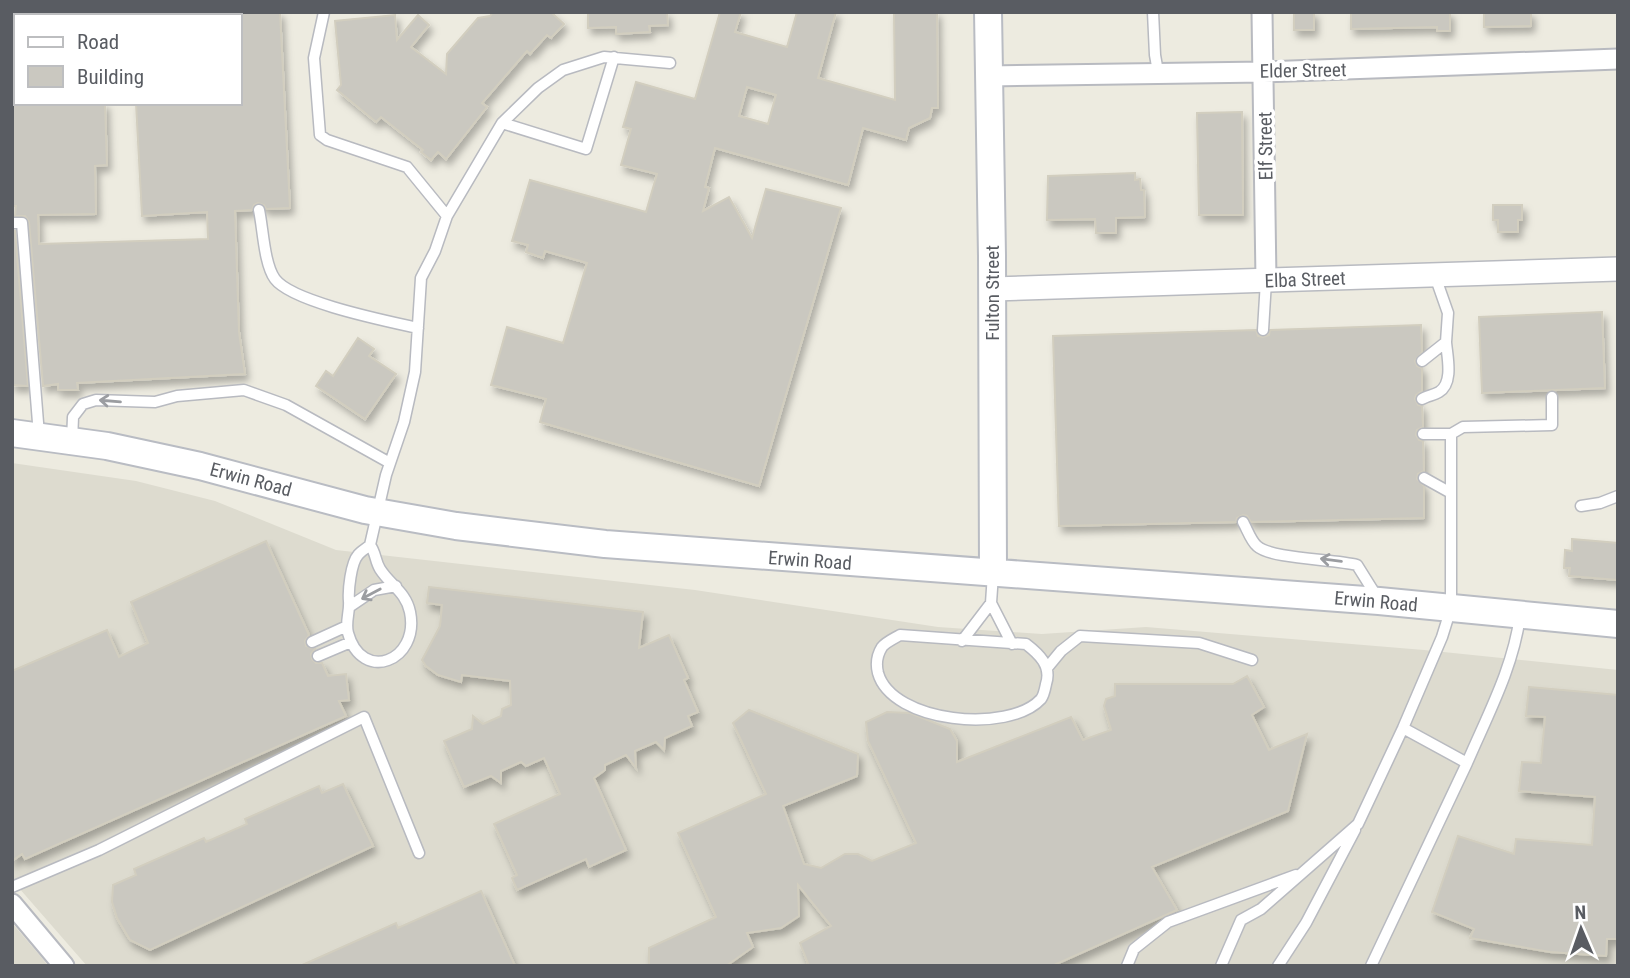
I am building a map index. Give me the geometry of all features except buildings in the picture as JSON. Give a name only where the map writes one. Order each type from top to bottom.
[{"type":"main road","name":"Fulton Street","points":[[988,12],[993,573]]},
{"type":"main road","name":"Erwin Road","points":[[12,433],[107,446],[200,466],[378,512],[456,526],[633,547],[1379,601],[1618,624]]},
{"type":"street","name":"Elf Street","points":[[1262,12],[1266,280]]},
{"type":"street","name":"Elder Street","points":[[989,76],[1264,72],[1618,60]]},
{"type":"street","name":"Elba Street","points":[[992,289],[1618,269]]},
{"type":"street","points":[[12,904],[64,966]]},
{"type":"lane","points":[[324,12],[314,58],[320,135],[327,140],[407,167],[447,216]]},
{"type":"lane","points":[[1153,12],[1158,72]]},
{"type":"lane","points":[[370,545],[376,553],[376,563],[402,592],[411,615],[411,629],[400,653],[392,660],[380,663],[365,658],[356,651],[351,642],[347,626],[348,589],[356,556],[370,545],[390,463],[404,422],[415,372],[417,303],[421,278],[435,251],[447,216],[502,123],[538,88],[564,70],[604,57],[670,63]]},
{"type":"lane","points":[[502,123],[586,149],[614,57]]},
{"type":"lane","points":[[259,210],[269,266],[275,279],[287,290],[305,299],[418,328]]},
{"type":"lane","points":[[12,223],[22,223],[39,436]]},
{"type":"lane","points":[[1422,399],[1439,393],[1446,384],[1448,313],[1435,276]]},
{"type":"lane","points":[[1263,330],[1266,280]]},
{"type":"lane","points":[[1422,361],[1446,342]]},
{"type":"lane","points":[[72,440],[73,417],[83,404],[96,400],[155,402],[177,396],[244,390],[286,405],[390,463]]},
{"type":"lane","points":[[1423,435],[1451,434],[1463,427],[1552,425],[1552,397]]},
{"type":"lane","points":[[1278,966],[1306,923],[1358,824],[1404,728],[1442,637],[1451,608],[1451,434]]},
{"type":"lane","points":[[1424,478],[1451,493]]},
{"type":"lane","points":[[1581,506],[1618,496]]},
{"type":"lane","points":[[1243,522],[1258,547],[1276,555],[1338,560],[1357,565],[1379,601]]},
{"type":"lane","points":[[993,573],[991,603],[1012,644]]},
{"type":"lane","points":[[349,607],[374,590],[396,586]]},
{"type":"lane","points":[[962,641],[991,603]]},
{"type":"lane","points":[[1371,966],[1510,664],[1517,642],[1521,614]]},
{"type":"lane","points":[[312,642],[347,626]]},
{"type":"lane","points":[[900,635],[1012,644],[1026,644],[1038,653],[1047,668],[1048,678],[1042,698],[1027,709],[985,719],[956,719],[928,714],[907,705],[893,696],[881,683],[876,664],[882,647],[900,635]]},
{"type":"lane","points":[[1047,668],[1061,651],[1080,636],[1199,643],[1252,660]]},
{"type":"lane","points":[[318,656],[351,642]]},
{"type":"lane","points":[[12,887],[99,850],[364,717],[419,853]]},
{"type":"lane","points":[[1404,728],[1467,762]]},
{"type":"lane","points":[[1221,966],[1241,920],[1261,909],[1358,824]]},
{"type":"lane","points":[[1126,966],[1133,949],[1168,922],[1303,872]]},
{"type":"shaded area","points":[[12,463],[136,481],[215,501],[336,550],[695,590],[938,627],[1042,634],[1146,627],[1424,650],[1618,670],[1618,966],[87,966],[12,880]]},
{"type":"shaded area","points":[[12,923],[42,958],[48,966],[12,966]]}]
